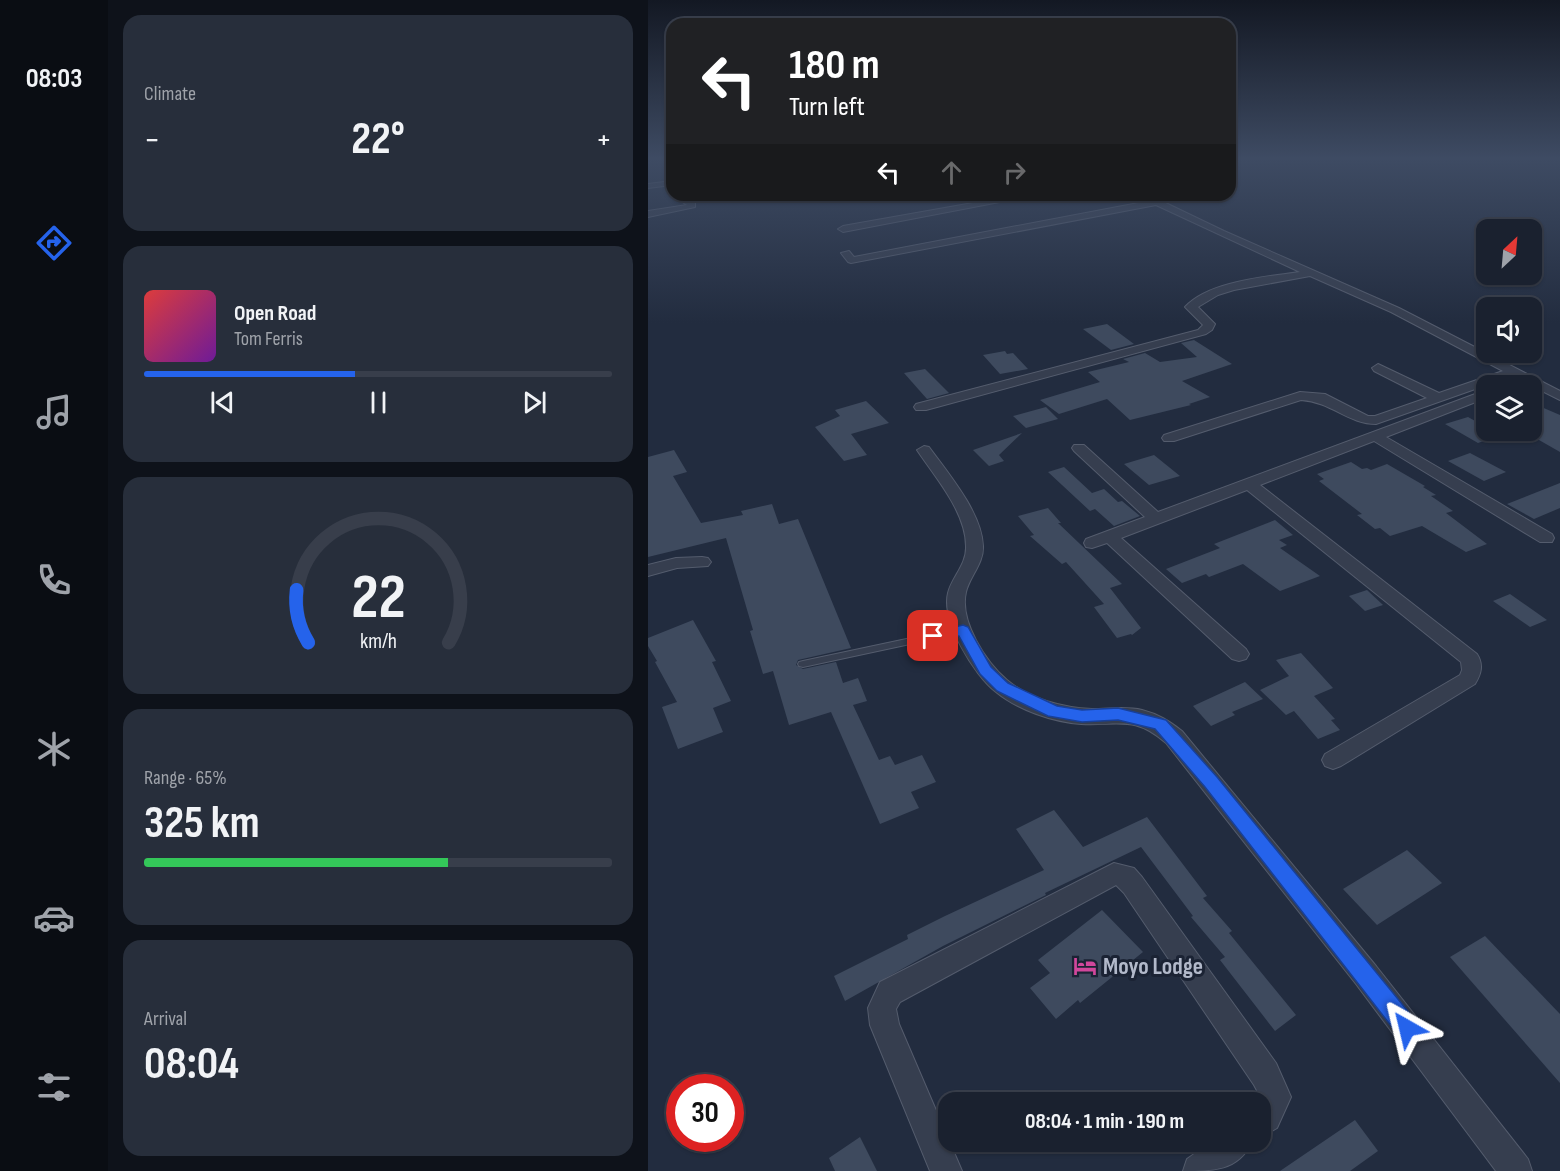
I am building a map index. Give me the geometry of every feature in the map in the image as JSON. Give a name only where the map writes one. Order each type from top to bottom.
[{"type":"street","points":[[843,229],[928,214]]},
{"type":"street","points":[[846,253],[850,260],[1095,214]]},
{"type":"street","points":[[1181,214],[1395,310],[1503,375]]},
{"type":"street","points":[[921,407],[1202,332],[1208,328],[1209,324],[1191,307],[1200,298],[1231,288],[1310,273]]},
{"type":"street","points":[[1378,368],[1438,398]]},
{"type":"street","points":[[1542,387],[1560,396]]},
{"type":"street","points":[[1169,438],[1300,396],[1320,397],[1371,421],[1438,398],[1476,388]]},
{"type":"street","points":[[1239,654],[1100,540],[1476,398]]},
{"type":"street","points":[[1376,436],[1546,538]]},
{"type":"street","points":[[1078,448],[1156,519]]},
{"type":"street","points":[[924,450],[960,502],[975,545],[972,560],[956,594],[955,608],[963,630],[986,671],[1003,687],[1054,712],[1082,716],[1118,714],[1148,719],[1161,724],[1174,737],[1366,975],[1516,1171]]},
{"type":"street","points":[[1248,484],[1470,659],[1472,670],[1468,679],[1333,760]]},
{"type":"street","points":[[648,571],[676,563],[702,562]]},
{"type":"street","points":[[938,1152],[885,1025],[882,1008],[890,992],[1113,874],[1125,876],[1133,885],[1265,1074],[1276,1097],[1271,1107]]},
{"type":"street","points":[[938,1152],[946,1171]]},
{"type":"street","points":[[1198,1171],[1223,1152]]},
{"type":"lane","points":[[803,664],[963,630]]},
{"type":"building","points":[[1107,324],[1134,344],[1111,350],[1083,329]]},
{"type":"building","points":[[1194,340],[1232,364],[1182,381],[1210,397],[1189,404],[1191,405],[1130,420],[1107,399],[1059,414],[1040,400],[1100,382],[1088,372],[1129,362],[1123,359],[1145,353],[1160,362],[1197,357],[1181,343]]},
{"type":"building","points":[[1005,351],[1007,354],[1013,353],[1028,369],[1000,374],[983,355]]},
{"type":"building","points":[[925,369],[949,393],[927,399],[904,373]]},
{"type":"building","points":[[866,401],[889,423],[851,434],[867,455],[844,461],[815,427],[840,416],[835,410]]},
{"type":"building","points":[[1046,407],[1058,419],[1026,428],[1013,416]]},
{"type":"building","points":[[1542,407],[1560,415],[1560,452],[1541,441]]},
{"type":"building","points":[[1468,417],[1476,421],[1476,441],[1484,441],[1478,443],[1445,424]]},
{"type":"building","points":[[1022,433],[999,455],[1004,461],[989,466],[973,450]]},
{"type":"building","points":[[674,450],[687,472],[673,476],[701,523],[743,515],[741,511],[772,504],[779,524],[798,519],[851,648],[798,660],[796,665],[803,669],[836,662],[843,683],[858,678],[867,701],[853,705],[879,760],[890,756],[895,765],[922,755],[936,782],[911,792],[919,808],[880,824],[831,712],[789,725],[773,671],[763,674],[750,631],[753,630],[726,538],[648,557],[648,457]]},
{"type":"building","points":[[1470,453],[1506,472],[1484,481],[1448,461]]},
{"type":"building","points":[[1154,455],[1180,476],[1149,485],[1124,464]]},
{"type":"building","points":[[1351,462],[1362,469],[1371,470],[1387,464],[1425,486],[1423,487],[1436,495],[1431,496],[1453,511],[1446,513],[1487,544],[1466,552],[1422,526],[1390,536],[1380,528],[1375,529],[1357,515],[1362,514],[1319,481],[1324,479],[1317,474]]},
{"type":"building","points":[[1064,467],[1092,493],[1104,489],[1118,502],[1122,501],[1140,516],[1114,526],[1095,509],[1090,511],[1048,472]]},
{"type":"building","points":[[1560,483],[1560,508],[1534,519],[1507,504]]},
{"type":"building","points":[[1048,508],[1061,523],[1058,523],[1122,584],[1110,588],[1141,628],[1132,635],[1117,638],[1094,607],[1104,604],[1066,562],[1062,564],[1030,536],[1034,535],[1018,516]]},
{"type":"building","points":[[1275,520],[1293,535],[1279,540],[1287,545],[1280,548],[1320,576],[1280,591],[1243,564],[1209,577],[1206,574],[1182,583],[1166,569],[1220,548],[1214,544]]},
{"type":"building","points":[[1367,590],[1383,605],[1365,611],[1349,596]]},
{"type":"building","points":[[1510,594],[1547,620],[1530,627],[1493,601]]},
{"type":"building","points":[[693,620],[716,661],[712,662],[731,701],[713,708],[723,732],[678,749],[662,707],[677,702],[655,662],[657,661],[648,646],[648,638]]},
{"type":"building","points":[[1301,653],[1333,688],[1314,696],[1335,719],[1331,720],[1340,730],[1318,739],[1294,711],[1286,715],[1260,690],[1289,676],[1276,660]]},
{"type":"building","points":[[1245,682],[1263,699],[1232,712],[1235,715],[1211,726],[1193,706]]},
{"type":"building","points":[[1054,810],[1083,847],[1147,817],[1207,896],[1203,898],[1232,931],[1229,933],[1296,1015],[1275,1031],[1220,960],[1225,957],[1191,917],[1193,916],[1141,847],[943,946],[845,1001],[834,976],[908,939],[907,935],[1044,870],[1016,829]]},
{"type":"building","points":[[1407,850],[1442,883],[1377,925],[1343,889]]},
{"type":"building","name":"Moyo Lodge","points":[[1102,910],[1143,952],[1080,1003],[1078,1000],[1056,1019],[1030,988],[1050,973],[1038,960]]},
{"type":"building","points":[[1485,936],[1560,1014],[1560,1083],[1450,957]]},
{"type":"building","points":[[1355,1120],[1378,1151],[1350,1171],[1280,1171]]},
{"type":"building","points":[[860,1137],[877,1171],[835,1171],[829,1158]]},
{"type":"place","name":"Moyo Lodge","points":[[1085,966]]},
{"type":"route","points":[[933,636],[963,630],[986,671],[1003,687],[1054,712],[1082,716],[1130,715],[1161,724],[1211,782],[1407,1028]]}]
